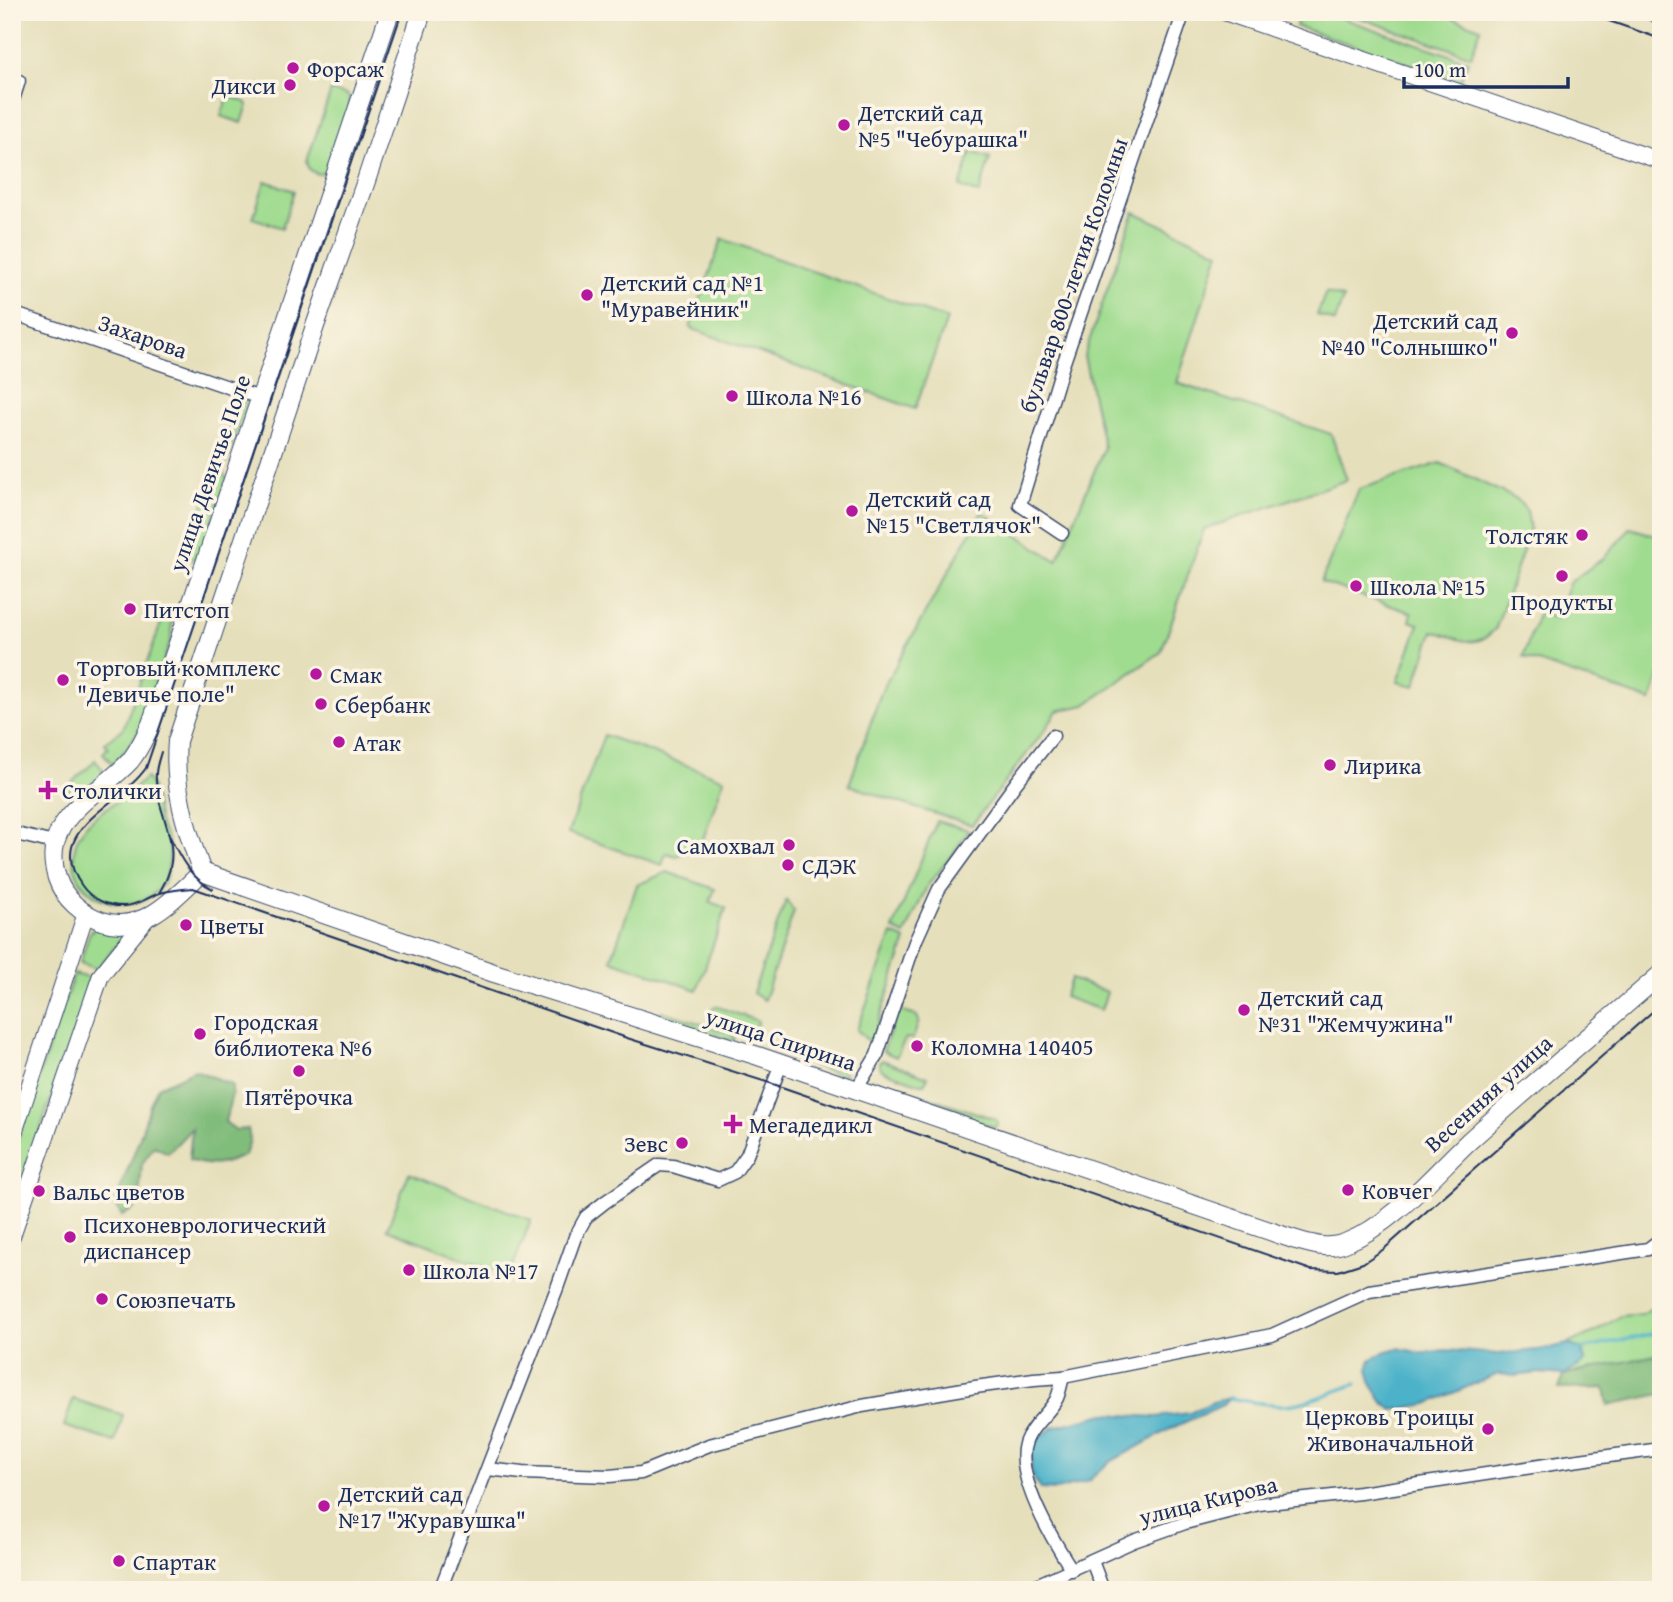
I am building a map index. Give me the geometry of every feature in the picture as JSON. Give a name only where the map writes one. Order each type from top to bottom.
[{"type":"main road","name":"улица Девичье Поле","points":[[54,843],[69,817],[131,759],[151,724],[390,12]]},
{"type":"main road","points":[[54,843],[52,856],[59,884],[68,899],[86,913],[104,922],[124,923],[148,918],[166,906],[202,873],[181,810],[175,760],[177,741],[422,12]]},
{"type":"main road","points":[[1653,12],[1661,15]]},
{"type":"main road","name":"улица Спирина","points":[[202,873],[494,972],[781,1064],[1293,1239],[1330,1247],[1344,1243]]},
{"type":"main road","name":"Весенняя улица","points":[[1344,1243],[1373,1229],[1555,1065],[1661,974]]},
{"type":"street","name":"бульвар 800-летия Коломны","points":[[1062,533],[1020,505],[1063,365],[1184,12]]},
{"type":"street","points":[[1224,12],[1661,161]]},
{"type":"street","points":[[12,103],[19,80]]},
{"type":"street","name":"Захарова","points":[[12,313],[260,398]]},
{"type":"street","points":[[856,1090],[877,1055],[915,942],[939,889],[1052,736]]},
{"type":"street","points":[[12,833],[54,843]]},
{"type":"street","points":[[12,1139],[86,913]]},
{"type":"street","points":[[12,1236],[101,975],[148,918]]},
{"type":"street","points":[[440,1590],[575,1237],[586,1217],[659,1166],[673,1166],[718,1180],[736,1172],[747,1156],[781,1064]]},
{"type":"street","points":[[488,1469],[522,1474],[609,1476],[641,1473],[709,1445],[862,1406],[986,1385],[1063,1377],[1272,1335],[1369,1291],[1648,1249],[1661,1239]]},
{"type":"street","points":[[1063,1377],[1057,1399],[1035,1425],[1025,1442],[1023,1465],[1036,1505],[1055,1544],[1072,1570]]},
{"type":"street","name":"улица Кирова","points":[[1025,1590],[1135,1541],[1185,1523],[1259,1504],[1360,1493],[1661,1449]]},
{"type":"street","points":[[1092,1561],[1103,1590]]},
{"type":"green space","points":[[1300,12],[1324,12],[1468,61],[1460,81],[1296,26]]},
{"type":"green space","points":[[1342,12],[1436,12],[1481,28],[1471,56]]},
{"type":"green space","points":[[331,91],[348,95],[351,110],[330,170],[318,174],[310,169],[307,161]]},
{"type":"green space","points":[[228,96],[248,105],[242,123],[221,116]]},
{"type":"green space","points":[[971,152],[990,158],[979,194],[960,187]]},
{"type":"green space","points":[[265,181],[294,191],[282,228],[253,218]]},
{"type":"green space","points":[[1134,212],[1219,252],[1177,383],[1331,434],[1347,480],[1204,529],[1161,652],[1085,705],[1057,711],[972,825],[849,785],[882,690],[982,512],[1057,561],[1104,448],[1084,356]]},
{"type":"green space","points":[[722,239],[947,319],[915,409],[690,328]]},
{"type":"green space","points":[[1326,292],[1343,298],[1335,322],[1317,315]]},
{"type":"green space","points":[[239,398],[246,401],[245,408],[224,468],[227,479],[201,553],[191,560],[187,559],[186,557]]},
{"type":"green space","points":[[1440,463],[1517,499],[1527,511],[1530,530],[1496,628],[1481,640],[1474,641],[1433,631],[1415,686],[1398,682],[1419,624],[1410,621],[1412,613],[1321,582],[1359,489]]},
{"type":"green space","points":[[1630,528],[1661,537],[1661,671],[1651,701],[1523,657],[1539,612],[1556,619],[1569,583],[1605,557]]},
{"type":"green space","points":[[168,614],[172,619],[171,639],[139,731],[112,764],[103,753],[108,748],[105,743],[123,729],[164,615]]},
{"type":"green space","points":[[604,735],[724,779],[702,842],[677,856],[666,853],[662,865],[568,833]]},
{"type":"green space","points":[[95,760],[103,770],[101,777],[77,795],[67,791],[73,781]]},
{"type":"green space","points":[[146,778],[152,788],[159,822],[168,842],[169,862],[166,876],[160,888],[145,899],[119,904],[106,901],[94,895],[77,875],[74,862],[76,844],[81,832],[93,818],[127,795]]},
{"type":"green space","points":[[937,821],[969,830],[927,886],[905,935],[893,929]]},
{"type":"green space","points":[[667,872],[715,889],[710,902],[726,908],[697,990],[611,960],[637,885]]},
{"type":"green space","points":[[786,900],[794,911],[764,1000],[753,993]]},
{"type":"green space","points":[[96,927],[126,934],[97,969],[80,963],[89,934]]},
{"type":"green space","points":[[892,934],[906,940],[872,1041],[857,1030]]},
{"type":"green space","points":[[74,974],[92,979],[12,1212],[12,1155]]},
{"type":"green space","points":[[1071,979],[1107,992],[1101,1010],[1064,997]]},
{"type":"green space","points":[[715,1006],[758,1021],[754,1031],[712,1016]]},
{"type":"green space","points":[[662,1011],[732,1034],[735,1039],[734,1041],[661,1017],[659,1015]]},
{"type":"green space","points":[[900,1011],[917,1016],[919,1021],[913,1039],[906,1038],[896,1057],[883,1051]]},
{"type":"green space","points":[[780,1047],[842,1070],[846,1075],[842,1076],[778,1052]]},
{"type":"green space","points":[[882,1060],[928,1077],[924,1084],[921,1084],[883,1071],[879,1066]]},
{"type":"green space","points":[[195,1070],[232,1085],[225,1122],[236,1130],[248,1129],[250,1140],[245,1155],[218,1164],[189,1160],[192,1128],[168,1153],[154,1146],[142,1164],[135,1208],[122,1216],[115,1203],[158,1087]]},
{"type":"green space","points":[[872,1079],[998,1122],[995,1127],[870,1086],[867,1082]]},
{"type":"green space","points":[[409,1173],[531,1220],[509,1276],[387,1229]]},
{"type":"green space","points":[[1658,1304],[1661,1307],[1661,1354],[1564,1375],[1585,1361],[1582,1349],[1567,1344],[1621,1316],[1642,1314]]},
{"type":"green space","points":[[1661,1354],[1661,1394],[1608,1405],[1605,1388],[1559,1389],[1564,1375]]},
{"type":"green space","points":[[73,1399],[123,1415],[115,1442],[64,1426]]},
{"type":"water","points":[[1567,1344],[1582,1349],[1585,1362],[1564,1375],[1498,1374],[1427,1404],[1393,1410],[1382,1401],[1372,1385],[1368,1369],[1371,1360],[1398,1348],[1422,1353],[1445,1350],[1499,1354]]},
{"type":"water","points":[[1229,1398],[1223,1405],[1172,1428],[1110,1462],[1088,1481],[1057,1490],[1041,1489],[1034,1479],[1031,1448],[1036,1439],[1054,1427],[1105,1414],[1156,1417],[1190,1413]]},
{"type":"waterway","points":[[1582,1349],[1661,1332]]},
{"type":"waterway","points":[[1229,1398],[1285,1405],[1321,1397],[1356,1384]]},
{"type":"tram line","points":[[402,12],[146,768],[134,782],[89,820],[71,849],[72,866],[90,895],[107,904],[125,906],[160,893],[193,888],[1311,1270],[1338,1271],[1363,1263],[1384,1249],[1661,1004]]},
{"type":"tram line","points":[[1583,12],[1661,39]]},
{"type":"tram line","points":[[159,893],[171,862],[170,840],[156,785],[156,769],[161,752]]},
{"type":"tram line","points":[[168,833],[191,872],[213,889]]},
{"type":"place","name":"Форсаж","points":[[293,68]]},
{"type":"place","name":"Дикси","points":[[290,85]]},
{"type":"place","name":"Детский сад №5 \"Чебурашка\"","points":[[844,125]]},
{"type":"place","name":"Детский сад №1 \"Муравейник\"","points":[[587,295]]},
{"type":"place","name":"Детский сад №40 \"Солнышко\"","points":[[1512,333]]},
{"type":"place","name":"Школа №16","points":[[732,396]]},
{"type":"place","name":"Детский сад №15 \"Светлячок\"","points":[[852,511]]},
{"type":"place","name":"Толстяк","points":[[1582,535]]},
{"type":"place","name":"Продукты","points":[[1562,576]]},
{"type":"place","name":"Школа №15","points":[[1356,586]]},
{"type":"place","name":"Питстоп","points":[[130,609]]},
{"type":"place","name":"Смак","points":[[316,674]]},
{"type":"place","name":"Торговый комплекс \"Девичье поле\"","points":[[63,680]]},
{"type":"place","name":"Сбербанк","points":[[321,704]]},
{"type":"place","name":"Атак","points":[[339,742]]},
{"type":"place","name":"Лирика","points":[[1330,765]]},
{"type":"place","name":"Столички","points":[[48,790]]},
{"type":"place","name":"Самохвал","points":[[789,845]]},
{"type":"place","name":"СДЭК","points":[[788,865]]},
{"type":"place","name":"Цветы","points":[[186,925]]},
{"type":"place","name":"Детский сад №31 \"Жемчужина\"","points":[[1244,1010]]},
{"type":"place","name":"Городская библиотека №6","points":[[200,1034]]},
{"type":"place","name":"Коломна 140405","points":[[917,1046]]},
{"type":"place","name":"Пятёрочка","points":[[299,1071]]},
{"type":"place","name":"Мегадедикл","points":[[733,1124]]},
{"type":"place","name":"Зевс","points":[[682,1143]]},
{"type":"place","name":"Ковчег","points":[[1348,1190]]},
{"type":"place","name":"Вальс цветов","points":[[39,1191]]},
{"type":"place","name":"Психоневрологический диспансер","points":[[70,1237]]},
{"type":"place","name":"Школа №17","points":[[409,1270]]},
{"type":"place","name":"Союзпечать","points":[[102,1299]]},
{"type":"place","name":"Церковь Троицы Живоначальной","points":[[1488,1429]]},
{"type":"place","name":"Детский сад №17 \"Журавушка\"","points":[[324,1506]]},
{"type":"place","name":"Спартак","points":[[119,1561]]}]
